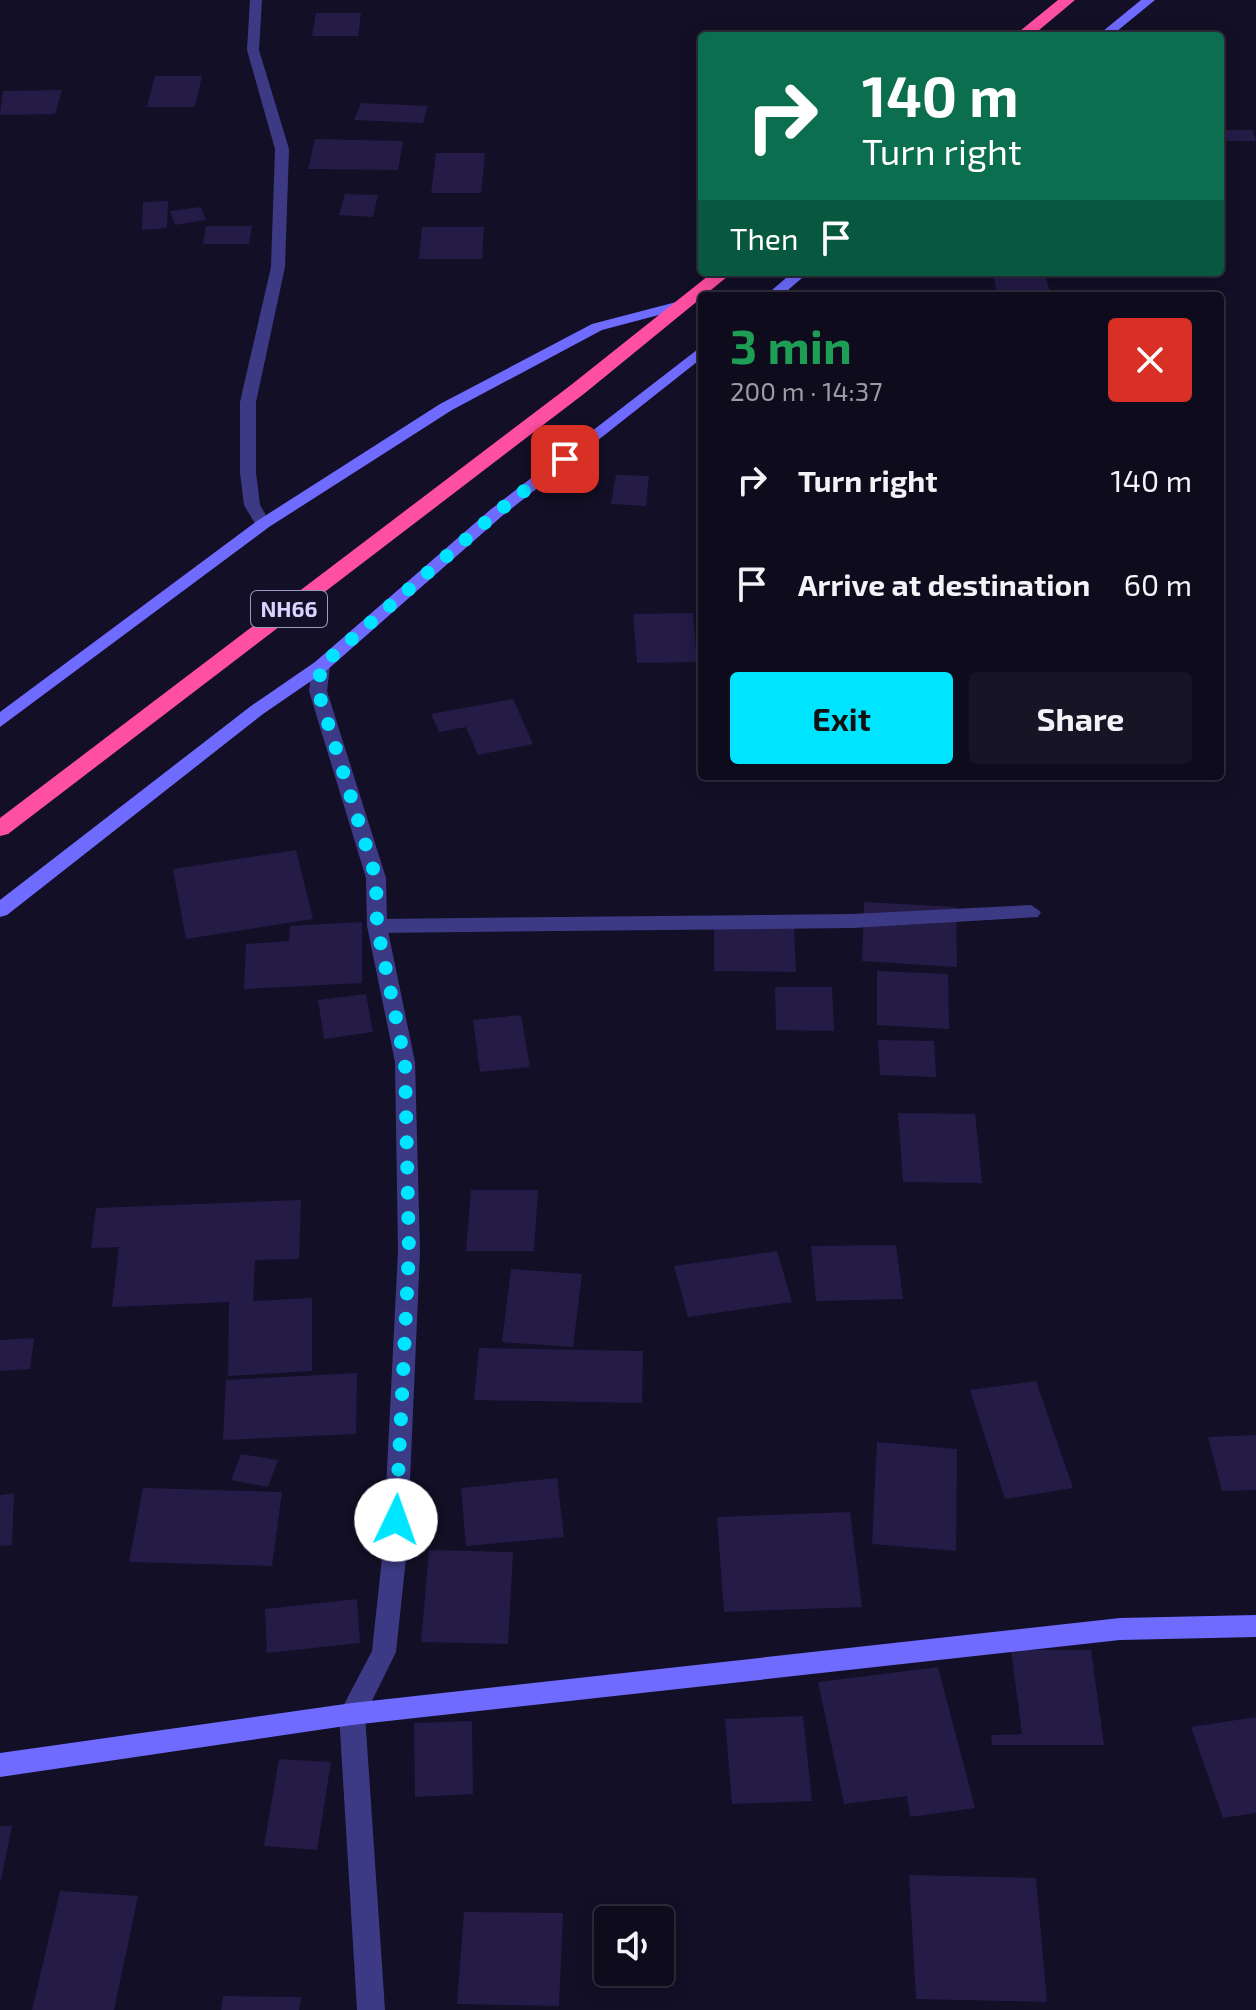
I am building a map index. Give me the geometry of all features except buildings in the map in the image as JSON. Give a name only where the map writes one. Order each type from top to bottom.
[{"type":"highway","points":[[1027,32],[1067,0]]},
{"type":"highway","name":"NH66","points":[[699,292],[719,276]]},
{"type":"highway","name":"NH66","points":[[0,829],[578,389],[698,293]]},
{"type":"street","points":[[256,0],[253,50],[282,149],[278,267],[248,402],[248,473],[252,505],[263,524]]},
{"type":"street","points":[[1108,32],[1149,0]]},
{"type":"street","points":[[777,292],[797,276]]},
{"type":"street","points":[[0,721],[263,524],[446,407],[597,327],[684,304]]},
{"type":"street","points":[[0,910],[257,710],[321,666],[496,513],[698,354]]},
{"type":"street","points":[[321,666],[318,691],[376,878],[377,926],[405,1062],[409,1251],[395,1549],[384,1652],[352,1714],[371,2010]]},
{"type":"street","points":[[377,926],[852,921],[1031,912]]},
{"type":"street","points":[[0,1765],[352,1714],[1120,1629],[1256,1626]]},
{"type":"route","points":[[396,1520],[409,1251],[405,1062],[377,926],[376,878],[318,691],[321,666],[496,513],[565,459]]}]
